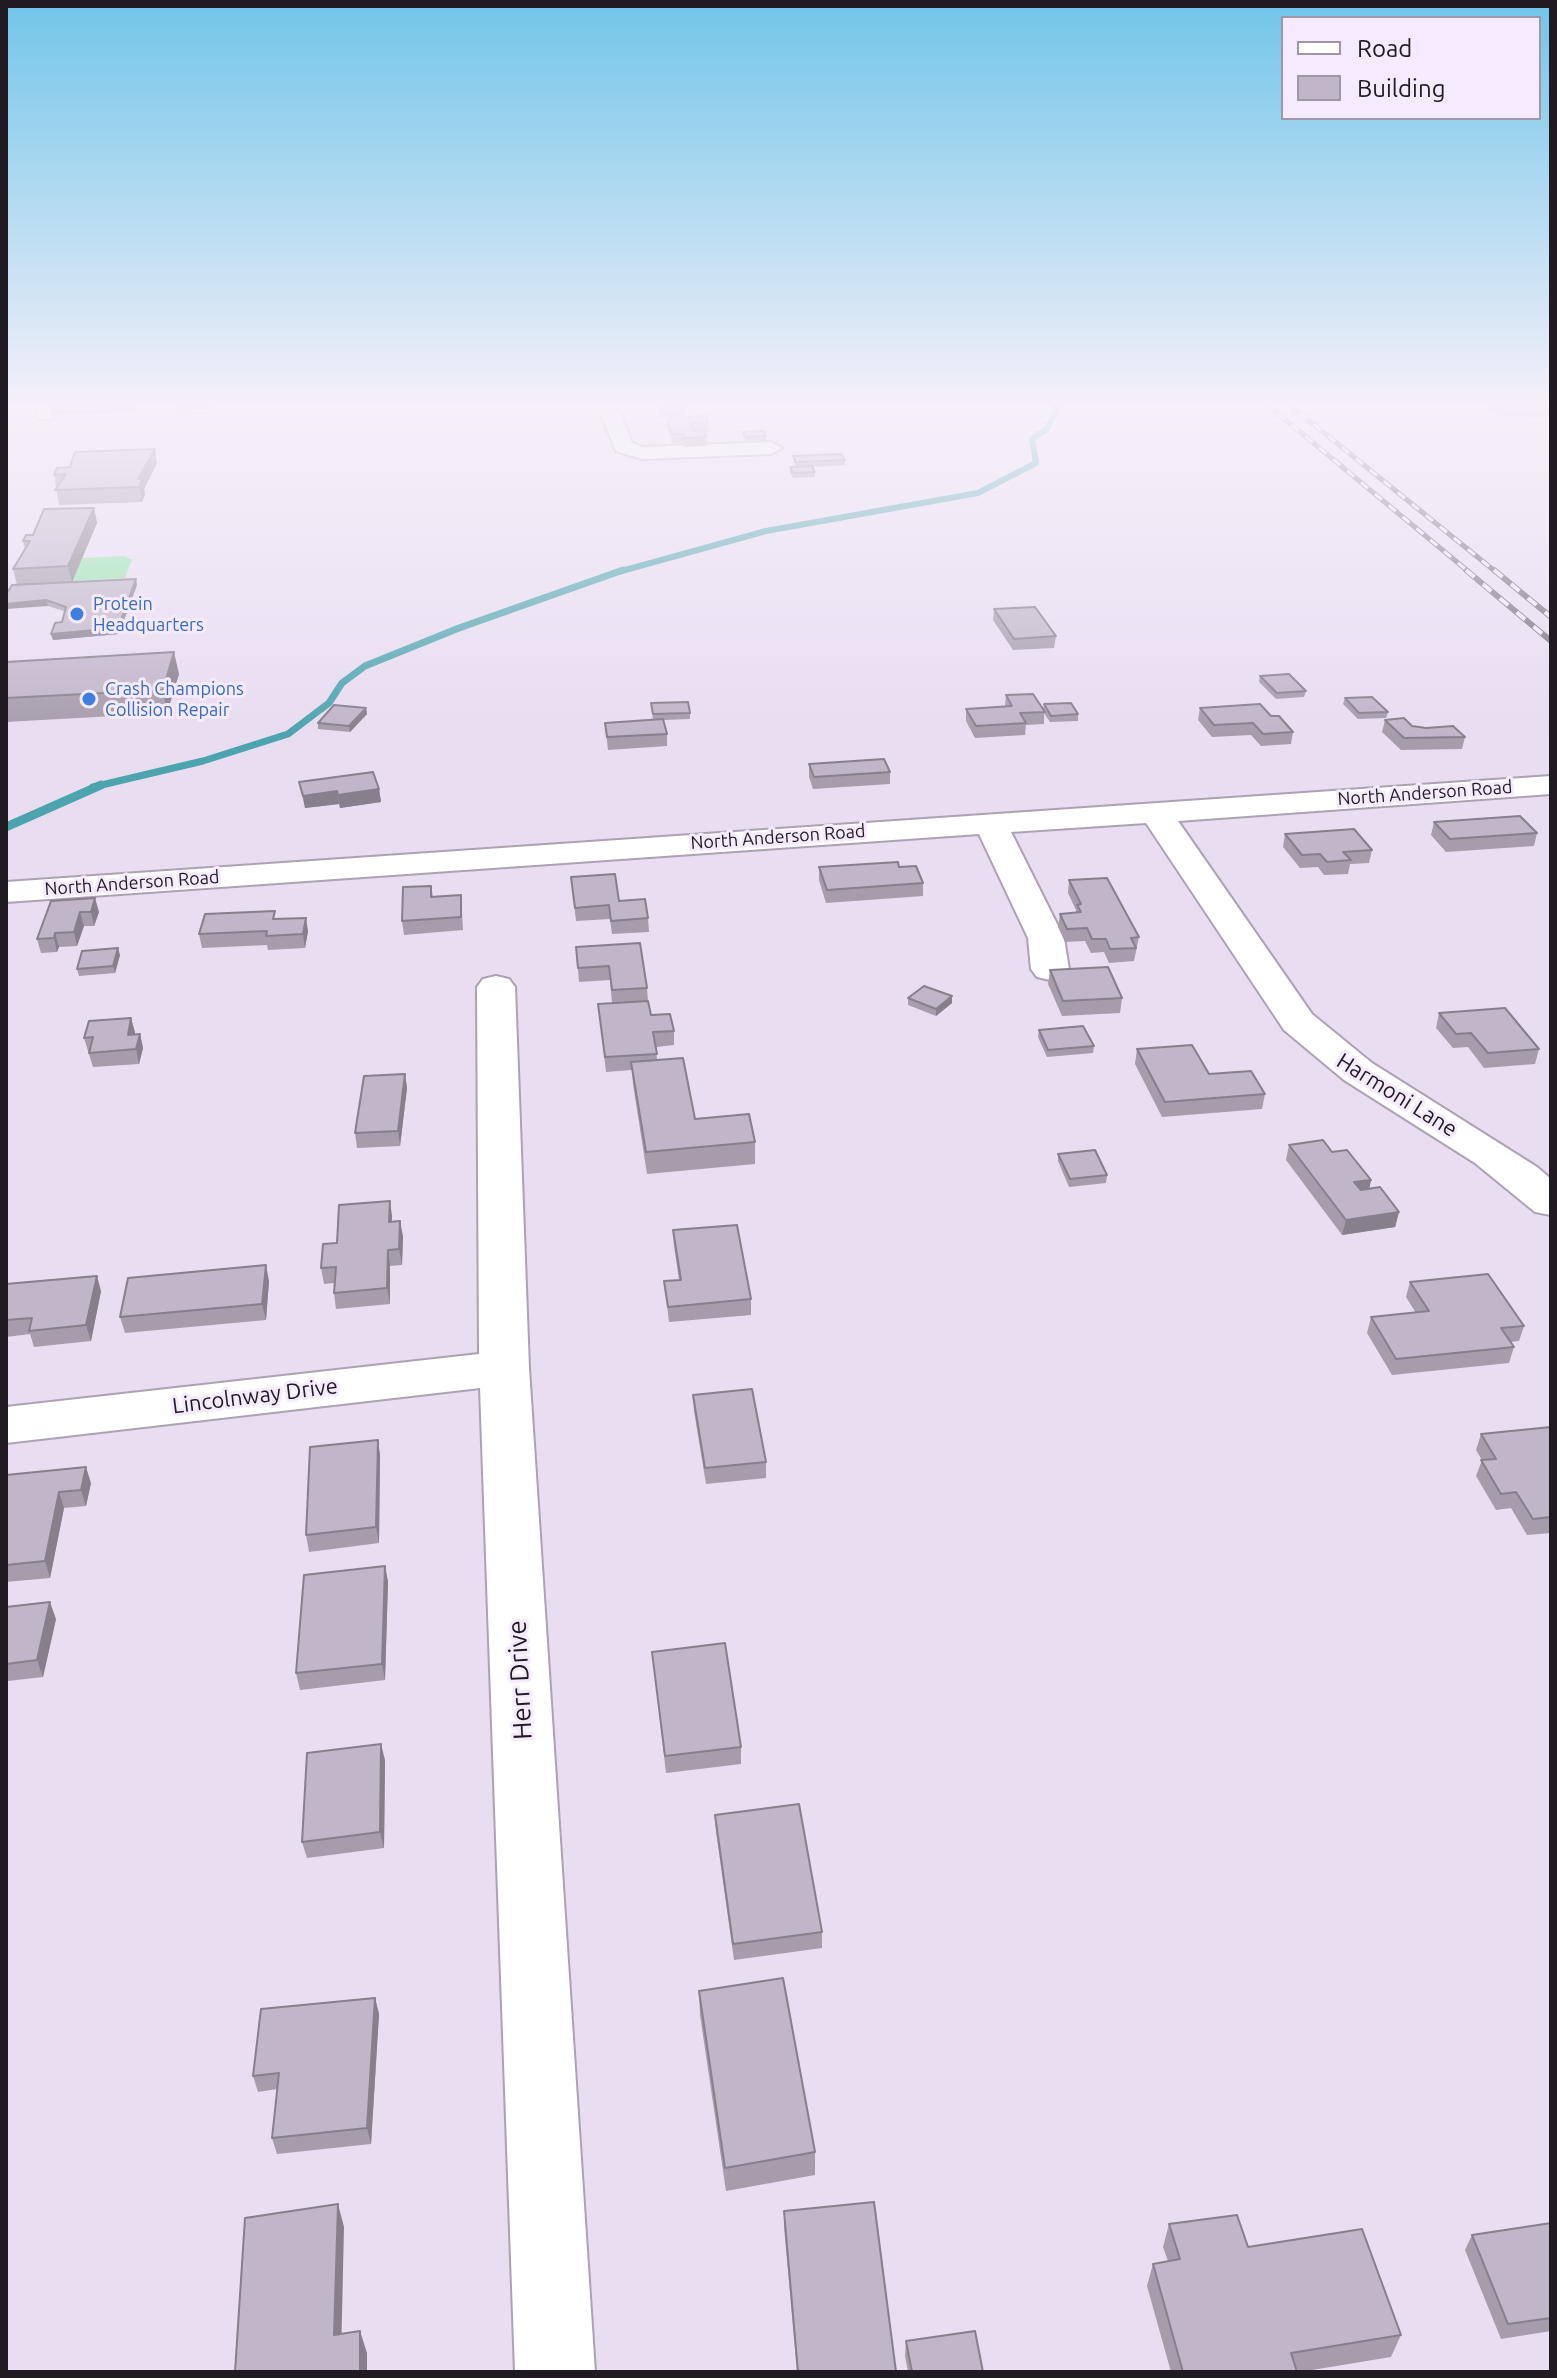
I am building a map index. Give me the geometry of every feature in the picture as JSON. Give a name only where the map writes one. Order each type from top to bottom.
[{"type":"street","name":"North Anderson Road","points":[[6,892],[1154,810],[1551,785]]},
{"type":"street","name":"Harmoni Lane","points":[[1154,810],[1290,1012],[1314,1039],[1379,1089],[1496,1156],[1551,1202]]},
{"type":"street","points":[[989,822],[1046,938],[1050,969]]},
{"type":"street","name":"Herr Drive","points":[[496,987],[504,1368],[555,2372]]},
{"type":"street","name":"Lincolnway Drive","points":[[6,1425],[504,1368]]},
{"type":"green space","points":[[124,556],[132,560],[125,578],[72,581],[82,558]]},
{"type":"building","points":[[42,513],[92,513],[68,566],[13,569],[30,541],[23,541],[26,535],[33,535]]},
{"type":"building","points":[[136,579],[118,628],[51,634],[55,623],[62,622],[66,607],[46,600],[6,604],[6,593],[12,585]]},
{"type":"building","points":[[1035,607],[1056,636],[1014,639],[994,609]]},
{"type":"building","points":[[174,652],[163,690],[6,698],[6,662]]},
{"type":"building","points":[[1289,674],[1306,691],[1277,693],[1260,676]]},
{"type":"building","points":[[1033,694],[1045,712],[1020,713],[1026,723],[976,726],[966,709],[1012,706],[1006,695]]},
{"type":"building","points":[[1372,697],[1388,712],[1359,713],[1345,698]]},
{"type":"building","points":[[688,702],[690,713],[653,714],[651,703]]},
{"type":"building","points":[[1071,703],[1078,714],[1051,716],[1044,704]]},
{"type":"building","points":[[1260,704],[1271,716],[1279,716],[1293,732],[1263,734],[1253,723],[1214,725],[1200,708]]},
{"type":"building","points":[[334,705],[366,708],[349,726],[318,723]]},
{"type":"building","points":[[1404,718],[1412,726],[1453,726],[1465,737],[1404,738],[1385,720]]},
{"type":"building","points":[[663,719],[667,734],[607,737],[605,723]]},
{"type":"building","points":[[884,759],[890,772],[814,777],[809,764]]},
{"type":"building","points":[[373,772],[379,789],[338,795],[337,791],[303,796],[299,782]]},
{"type":"building","points":[[1520,816],[1537,833],[1450,839],[1434,822]]},
{"type":"building","points":[[1354,829],[1372,850],[1343,852],[1351,860],[1327,862],[1320,854],[1302,855],[1285,834]]},
{"type":"building","points":[[898,862],[899,867],[916,866],[923,883],[827,890],[819,867]]},
{"type":"building","points":[[615,874],[619,901],[645,899],[648,918],[611,921],[609,905],[575,908],[571,877]]},
{"type":"building","points":[[1107,878],[1139,937],[1131,938],[1136,948],[1110,949],[1106,939],[1092,939],[1087,928],[1067,929],[1060,914],[1081,912],[1077,905],[1081,904],[1069,880]]},
{"type":"building","points":[[431,886],[431,897],[461,895],[461,917],[402,921],[403,887]]},
{"type":"building","points":[[95,898],[91,912],[80,912],[74,932],[55,933],[54,938],[37,939],[51,901]]},
{"type":"building","points":[[275,911],[273,919],[306,918],[303,934],[266,936],[267,931],[199,934],[205,914]]},
{"type":"building","points":[[640,943],[647,988],[612,990],[609,966],[578,968],[576,947]]},
{"type":"building","points":[[118,948],[113,966],[77,969],[82,951]]},
{"type":"building","points":[[1108,967],[1122,998],[1063,1001],[1050,970]]},
{"type":"building","points":[[924,986],[952,996],[936,1009],[908,998]]},
{"type":"building","points":[[648,1001],[651,1015],[670,1014],[674,1031],[653,1032],[657,1054],[605,1057],[598,1004]]},
{"type":"building","points":[[1505,1008],[1539,1049],[1488,1053],[1471,1033],[1456,1034],[1439,1013]]},
{"type":"building","points":[[131,1018],[128,1035],[140,1034],[136,1049],[89,1053],[93,1037],[84,1038],[89,1021]]},
{"type":"building","points":[[1083,1026],[1094,1046],[1048,1050],[1039,1030]]},
{"type":"building","points":[[1192,1045],[1209,1074],[1251,1071],[1265,1094],[1165,1102],[1137,1049]]},
{"type":"building","points":[[683,1058],[695,1119],[749,1114],[755,1142],[646,1152],[631,1062]]},
{"type":"building","points":[[405,1074],[398,1131],[355,1133],[364,1076]]},
{"type":"building","points":[[1323,1140],[1332,1152],[1347,1150],[1371,1180],[1354,1182],[1361,1190],[1380,1187],[1399,1212],[1346,1220],[1289,1145]]},
{"type":"building","points":[[1095,1150],[1107,1175],[1070,1179],[1058,1154]]},
{"type":"building","points":[[390,1201],[389,1222],[400,1221],[399,1249],[388,1250],[387,1288],[334,1293],[336,1267],[321,1268],[323,1244],[337,1243],[339,1205]]},
{"type":"building","points":[[737,1225],[751,1299],[668,1307],[664,1281],[681,1280],[673,1230]]},
{"type":"building","points":[[266,1265],[262,1304],[120,1317],[128,1278]]},
{"type":"building","points":[[1488,1274],[1524,1326],[1501,1328],[1514,1347],[1396,1359],[1371,1317],[1429,1311],[1410,1282]]},
{"type":"building","points":[[97,1276],[86,1325],[29,1331],[32,1318],[6,1320],[6,1284]]},
{"type":"building","points":[[752,1389],[766,1462],[705,1468],[693,1395]]},
{"type":"building","points":[[1551,1427],[1551,1517],[1533,1519],[1516,1492],[1501,1494],[1481,1460],[1496,1459],[1481,1434]]},
{"type":"building","points":[[378,1440],[376,1527],[306,1535],[310,1447]]},
{"type":"building","points":[[86,1467],[81,1490],[59,1492],[45,1561],[6,1565],[6,1475]]},
{"type":"building","points":[[385,1566],[382,1664],[296,1673],[304,1575]]},
{"type":"building","points":[[50,1602],[37,1660],[6,1664],[6,1607]]},
{"type":"building","points":[[725,1643],[741,1747],[665,1756],[652,1652]]},
{"type":"building","points":[[381,1744],[380,1832],[302,1842],[307,1753]]},
{"type":"building","points":[[799,1804],[822,1932],[733,1944],[715,1815]]},
{"type":"building","points":[[783,1978],[815,2152],[725,2168],[699,1991]]},
{"type":"building","points":[[375,1998],[367,2128],[272,2138],[279,2073],[253,2076],[261,2009]]},
{"type":"building","points":[[874,2202],[896,2372],[798,2372],[784,2211]]},
{"type":"building","points":[[338,2204],[334,2335],[360,2331],[360,2372],[235,2372],[245,2218]]},
{"type":"building","points":[[1237,2215],[1248,2247],[1362,2229],[1401,2335],[1291,2353],[1297,2372],[1183,2372],[1153,2264],[1180,2259],[1169,2224]]},
{"type":"building","points":[[1551,2223],[1551,2318],[1508,2324],[1472,2235]]},
{"type":"building","points":[[975,2331],[983,2372],[912,2372],[906,2341]]},
{"type":"waterway","points":[[618,572],[766,531],[867,513]]},
{"type":"waterway","points":[[100,785],[203,761],[288,734],[329,703],[342,683],[365,666],[459,628],[623,570]]},
{"type":"waterway","points":[[6,827],[100,785]]},
{"type":"waterway","points":[[93,787],[100,785]]},
{"type":"railway","points":[[1398,513],[1469,572]]},
{"type":"railway","points":[[1423,513],[1496,572]]},
{"type":"railway","points":[[1466,570],[1551,641]]},
{"type":"railway","points":[[1494,570],[1551,617]]},
{"type":"place","name":"Protein Headquarters","points":[[77,614]]},
{"type":"place","name":"Crash Champions Collision Repair","points":[[89,699]]}]
